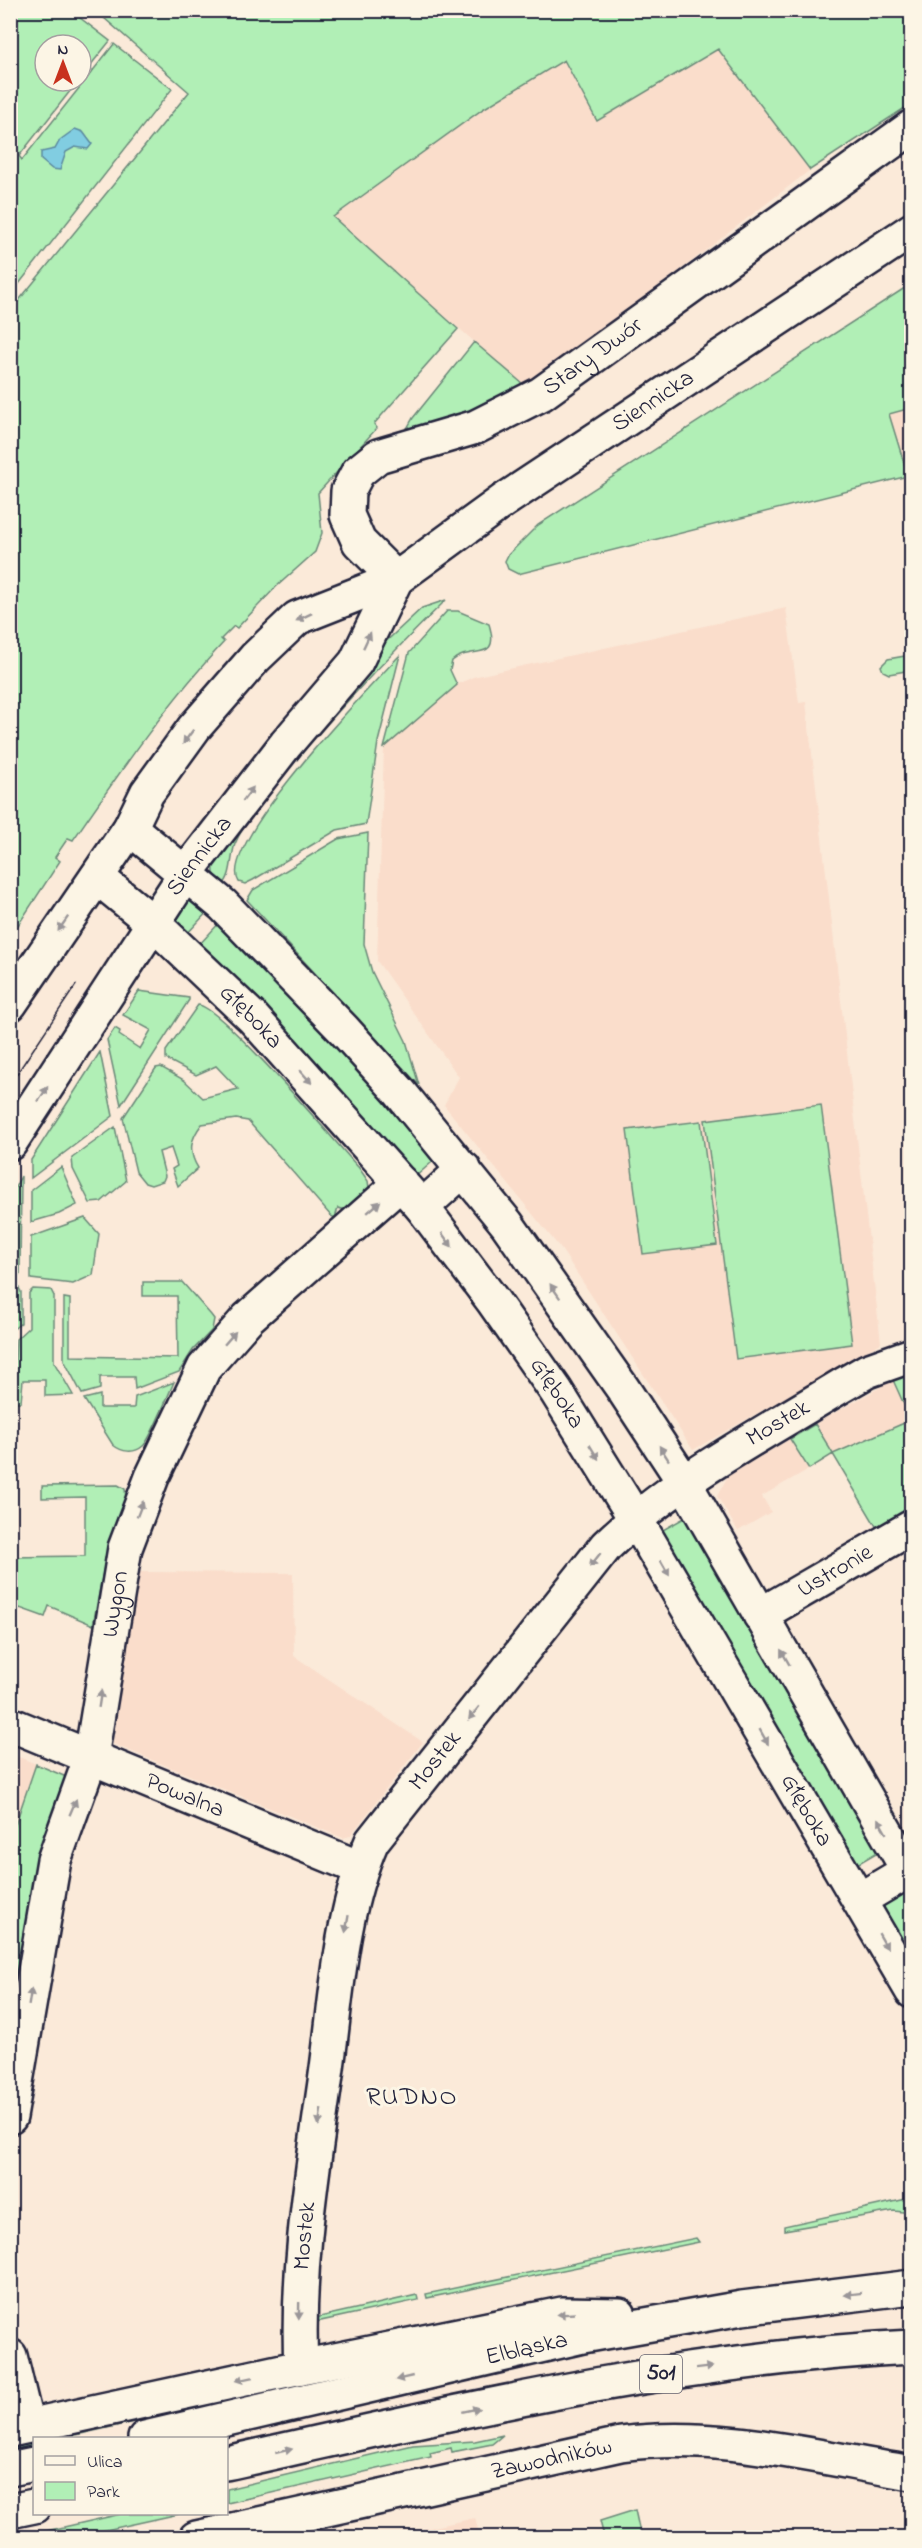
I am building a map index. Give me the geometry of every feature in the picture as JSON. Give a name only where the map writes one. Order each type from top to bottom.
[{"type":"street","name":"Stary Dwór","points":[[396,579],[359,542],[347,515],[348,491],[358,472],[378,456],[476,427],[541,394],[912,127]]},
{"type":"street","name":"Siennicka","points":[[10,1004],[130,828],[147,792],[194,728],[255,658],[297,618],[396,579],[503,501],[912,230]]},
{"type":"street","name":"Siennicka","points":[[10,1143],[186,873],[286,744],[356,662],[396,579]]},
{"type":"street","points":[[130,828],[186,873],[237,919],[344,1030],[464,1169],[545,1277],[684,1482],[910,1874],[859,1900]]},
{"type":"street","name":"Głęboka","points":[[97,877],[152,922],[253,1017],[411,1195],[556,1391],[635,1518],[912,1991]]},
{"type":"street","name":"Wygon","points":[[10,2117],[54,1860],[92,1757],[125,1548],[152,1477],[204,1368],[248,1318],[411,1195],[464,1169]]},
{"type":"street","name":"Mostek","points":[[301,2367],[300,2265],[346,1924],[360,1868],[372,1841],[606,1546],[635,1518],[684,1482],[841,1386],[867,1371],[912,1355]]},
{"type":"street","name":"Ustronie","points":[[760,1615],[912,1527]]},
{"type":"street","name":"Powalna","points":[[10,1724],[360,1868]]},
{"type":"street","name":"Elbląska","points":[[153,2437],[584,2336],[687,2316],[912,2287]]},
{"type":"street","points":[[10,2356],[19,2428],[562,2314],[687,2316]]},
{"type":"street","name":"Elbląska","points":[[228,2463],[486,2406],[628,2379],[787,2358],[912,2347]]},
{"type":"street","name":"Zawodników","points":[[196,2538],[621,2444],[653,2439],[715,2440],[912,2473]]},
{"type":"street","points":[[10,2469],[33,2464]]},
{"type":"street","points":[[10,2511],[33,2506]]},
{"type":"shaded area","points":[[718,49],[810,170],[679,271],[523,384],[332,218],[483,109],[564,60],[597,121]]},
{"type":"shaded area","points":[[911,408],[911,475],[908,476],[889,414]]},
{"type":"shaded area","points":[[786,608],[799,703],[806,702],[881,1343],[693,1450],[561,1249],[444,1105],[459,1077],[377,961],[384,748],[452,687],[473,677]]},
{"type":"shaded area","points":[[893,1380],[912,1420],[833,1454],[815,1424]]},
{"type":"shaded area","points":[[790,1439],[809,1469],[762,1496],[771,1512],[738,1531],[717,1496],[728,1476]]},
{"type":"shaded area","points":[[137,1572],[293,1573],[294,1656],[423,1742],[350,1836],[343,1838],[113,1744]]},
{"type":"shaded area","points":[[11,1754],[36,1764],[11,1837]]},
{"type":"shaded area","points":[[475,2518],[480,2537],[388,2537]]},
{"type":"green space","points":[[11,11],[71,11],[110,41],[93,62],[93,33],[33,33],[33,93],[69,93],[19,156],[22,160],[75,93],[93,93],[93,70],[114,44],[172,89],[11,294]]},
{"type":"green space","points":[[96,11],[911,11],[911,104],[810,170],[718,49],[597,121],[564,60],[483,109],[333,217],[458,329],[374,424],[377,428],[318,493],[322,533],[315,552],[276,587],[237,628],[234,626],[221,639],[224,642],[164,714],[73,840],[68,838],[55,857],[60,861],[11,936],[11,310],[189,92]]},
{"type":"green space","points":[[911,284],[911,408],[889,414],[908,476],[518,574],[508,569],[505,561],[508,555],[538,525]]},
{"type":"green space","points":[[474,342],[523,384],[461,415],[455,414],[404,434],[413,418]]},
{"type":"green space","points":[[446,600],[344,704],[274,788],[238,837],[233,849],[228,877],[222,886],[214,873],[213,856],[379,648],[422,608]]},
{"type":"green space","points":[[447,611],[458,611],[489,624],[491,644],[488,649],[460,656],[452,661],[450,670],[457,685],[384,748],[409,653]]},
{"type":"green space","points":[[400,655],[378,742],[366,824],[337,830],[253,880],[245,884],[239,882],[238,863],[250,836],[272,802],[330,731]]},
{"type":"green space","points":[[911,655],[911,670],[889,674],[883,671],[881,666],[888,659]]},
{"type":"green space","points":[[368,833],[364,944],[372,972],[406,1041],[419,1085],[247,900],[253,890],[338,839]]},
{"type":"green space","points":[[190,896],[210,909],[186,935],[174,918]]},
{"type":"green space","points":[[221,921],[439,1156],[415,1177],[289,1033],[198,946]]},
{"type":"green space","points":[[139,991],[189,998],[189,1000],[121,1105],[107,1040],[115,1028],[120,1031],[119,1035],[140,1049],[151,1030],[123,1015]]},
{"type":"green space","points":[[198,1005],[210,1011],[229,1027],[304,1106],[359,1168],[368,1181],[370,1195],[348,1211],[338,1208],[335,1218],[331,1216],[248,1121],[236,1119],[202,1124],[195,1135],[192,1146],[198,1168],[178,1186],[172,1169],[177,1166],[171,1148],[159,1152],[165,1176],[163,1181],[151,1185],[145,1183],[136,1172],[123,1118],[156,1068],[161,1067],[184,1080],[203,1098],[238,1089],[216,1066],[196,1075],[166,1059],[166,1051]]},
{"type":"green space","points":[[100,1052],[113,1116],[31,1178],[31,1160]]},
{"type":"green space","points":[[821,1105],[852,1344],[736,1359],[705,1120]]},
{"type":"green space","points":[[701,1121],[717,1245],[643,1254],[627,1130]]},
{"type":"green space","points":[[115,1127],[126,1181],[101,1202],[90,1203],[73,1169],[72,1158]]},
{"type":"green space","points":[[61,1167],[77,1205],[59,1214],[31,1222],[31,1190]]},
{"type":"green space","points":[[21,1176],[20,1274],[15,1278],[11,1277],[11,1195]]},
{"type":"green space","points":[[85,1218],[99,1234],[93,1275],[73,1284],[31,1279],[31,1237]]},
{"type":"green space","points":[[143,1282],[182,1282],[214,1319],[212,1330],[193,1350],[179,1372],[135,1389],[134,1377],[100,1377],[100,1389],[82,1394],[64,1360],[64,1298],[70,1299],[70,1356],[178,1358],[177,1296],[143,1296]]},
{"type":"green space","points":[[11,1286],[18,1286],[21,1292],[21,1323],[11,1331]]},
{"type":"green space","points":[[33,1289],[51,1290],[54,1296],[54,1362],[73,1395],[45,1396],[45,1380],[23,1380],[21,1402],[13,1402],[16,1339],[29,1327],[29,1293]]},
{"type":"green space","points":[[911,1374],[911,1420],[893,1380]]},
{"type":"green space","points":[[174,1382],[146,1442],[139,1449],[132,1451],[124,1451],[113,1445],[84,1399],[100,1395],[100,1408],[134,1408],[135,1397]]},
{"type":"green space","points":[[911,1420],[911,1515],[880,1533],[833,1454]]},
{"type":"green space","points":[[815,1424],[833,1454],[809,1469],[790,1439]]},
{"type":"green space","points":[[118,1485],[125,1489],[126,1499],[104,1567],[93,1625],[49,1606],[45,1617],[20,1608],[17,1611],[11,1609],[10,1557],[85,1556],[85,1497],[42,1498],[42,1486]]},
{"type":"green space","points":[[686,1517],[883,1849],[854,1866],[661,1531]]},
{"type":"green space","points":[[36,1764],[71,1779],[11,2073],[11,1837]]},
{"type":"green space","points":[[905,1890],[911,1901],[911,1962],[879,1906]]},
{"type":"green space","points":[[911,2198],[911,2213],[894,2211],[784,2230],[784,2226]]},
{"type":"green space","points":[[696,2238],[699,2242],[427,2298],[426,2294]]},
{"type":"green space","points":[[417,2295],[418,2300],[316,2322],[315,2318]]},
{"type":"green space","points":[[539,2330],[67,2437],[38,2437]]},
{"type":"green space","points":[[503,2435],[492,2444],[452,2452],[451,2448],[430,2453],[431,2457],[228,2503],[228,2489],[413,2445],[475,2441]]},
{"type":"green space","points":[[33,2438],[33,2445],[11,2450],[10,2443]]},
{"type":"green space","points":[[635,2510],[641,2537],[604,2537],[600,2521]]},
{"type":"green space","points":[[117,2515],[174,2515],[74,2537],[20,2537]]},
{"type":"water","points":[[75,129],[83,132],[92,144],[88,149],[75,147],[66,152],[60,170],[52,169],[41,160],[41,152],[55,149],[60,140]]},
{"type":"tram line","points":[[10,1084],[76,985]]},
{"type":"district","name":"RUDNO","points":[[412,2098]]}]
